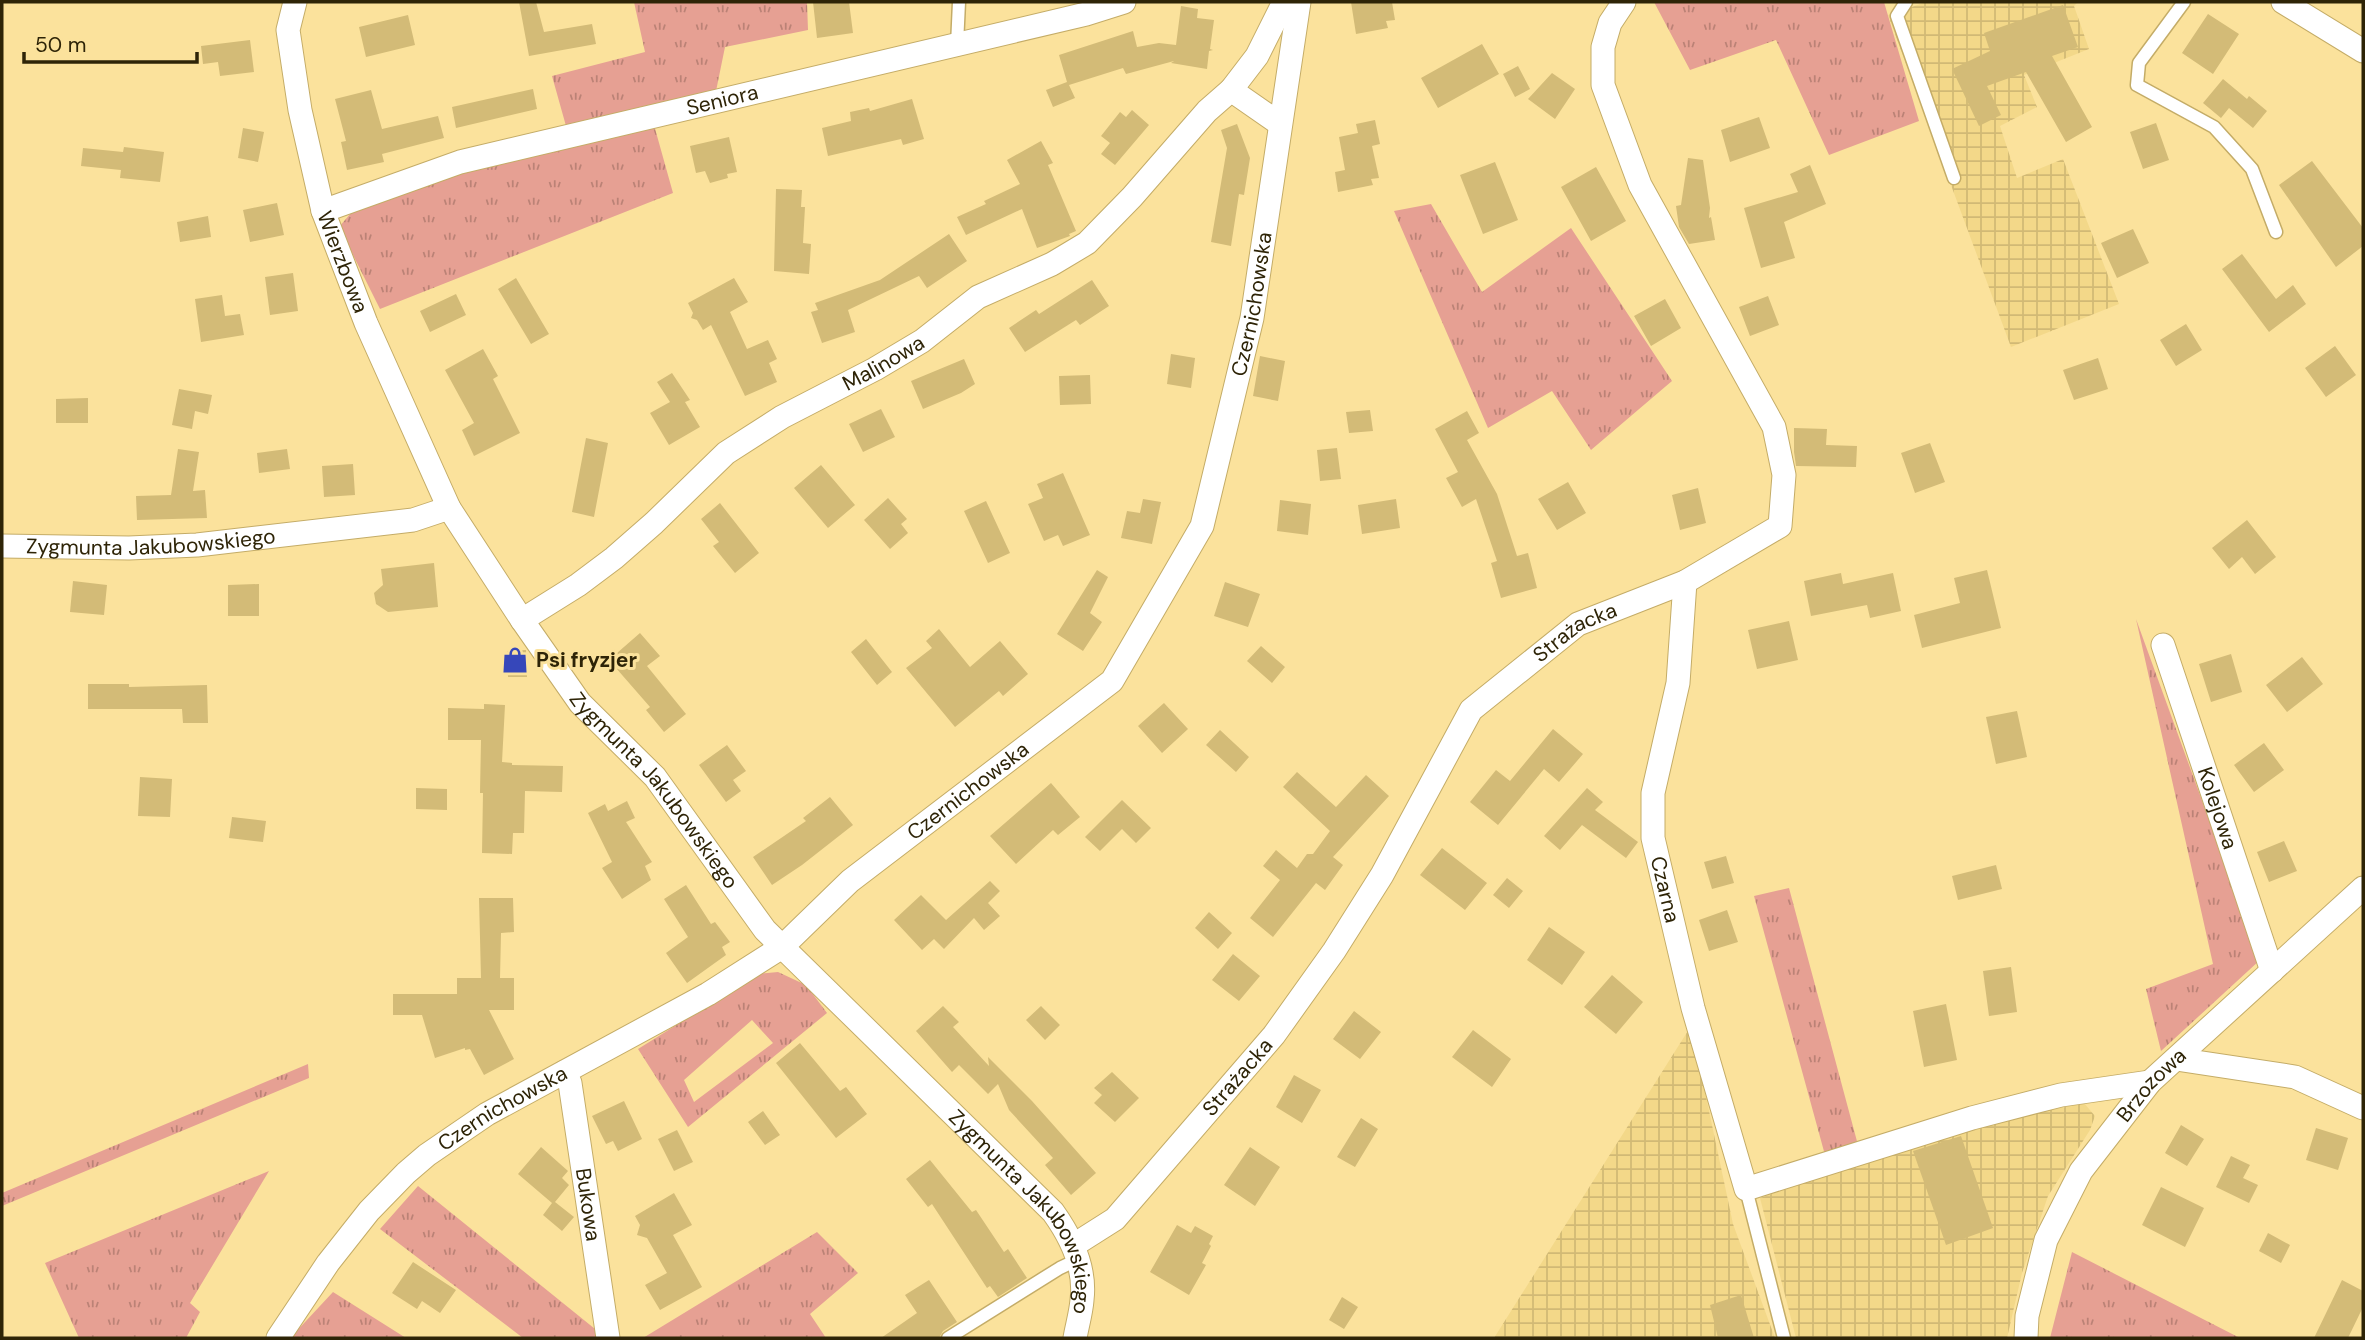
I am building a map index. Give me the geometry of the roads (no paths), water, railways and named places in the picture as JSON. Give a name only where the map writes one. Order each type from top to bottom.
[{"type":"street","name":"Wierzbowa","points":[[295,2],[288,30],[300,110],[323,211],[366,323],[449,508]]},
{"type":"street","name":"Seniora","points":[[323,211],[460,162],[1086,14],[1124,2]]},
{"type":"street","name":"Malinowa","points":[[522,620],[578,585],[614,558],[726,453],[782,416],[875,369],[922,341],[978,297],[1052,264],[1087,243],[1132,197],[1207,111],[1231,90],[1257,56],[1284,2]]},
{"type":"street","name":"Czernichowska","points":[[278,1338],[328,1263],[369,1211],[427,1155],[487,1114],[708,994],[782,947],[850,881],[1112,681],[1202,526],[1252,318],[1299,2]]},
{"type":"street","name":"Strażacka","points":[[1075,1253],[1115,1219],[1274,1035],[1335,951],[1382,875],[1471,710],[1578,624],[1685,582],[1780,526],[1784,475],[1774,428],[1640,185],[1603,85],[1603,47],[1610,23],[1624,2]]},
{"type":"street","points":[[2283,2],[2363,51]]},
{"type":"street","points":[[1231,90],[1280,124]]},
{"type":"street","name":"Zygmunta Jakubowskiego","points":[[2,546],[129,548],[197,545],[413,520],[449,508],[580,703],[655,777],[765,930],[1053,1212],[1075,1253],[1082,1280],[1082,1300],[1075,1338]]},
{"type":"street","name":"Czarna","points":[[1685,582],[1678,682],[1653,793],[1653,838],[1693,1008],[1746,1189]]},
{"type":"street","name":"Kolejowa","points":[[2163,645],[2272,971]]},
{"type":"street","name":"Brzozowa","points":[[2026,1338],[2027,1316],[2046,1240],[2081,1171],[2150,1082],[2363,887]]},
{"type":"street","points":[[2176,1059],[2295,1077],[2363,1108]]},
{"type":"street","name":"Bukowa","points":[[565,1072],[570,1083],[608,1338]]},
{"type":"street","points":[[1746,1189],[1985,1115],[2062,1095],[2150,1082]]},
{"type":"lane","points":[[957,45],[959,2]]},
{"type":"lane","points":[[1906,2],[1897,16],[1954,178]]},
{"type":"lane","points":[[2184,2],[2139,63],[2137,85],[2214,127],[2252,169],[2276,232]]},
{"type":"lane","name":"Czarna","points":[[1746,1189],[1784,1338]]},
{"type":"lane","points":[[948,1338],[1060,1268],[1075,1253]]},
{"type":"place","name":"Psi fryzjer","points":[[515,660]]}]
